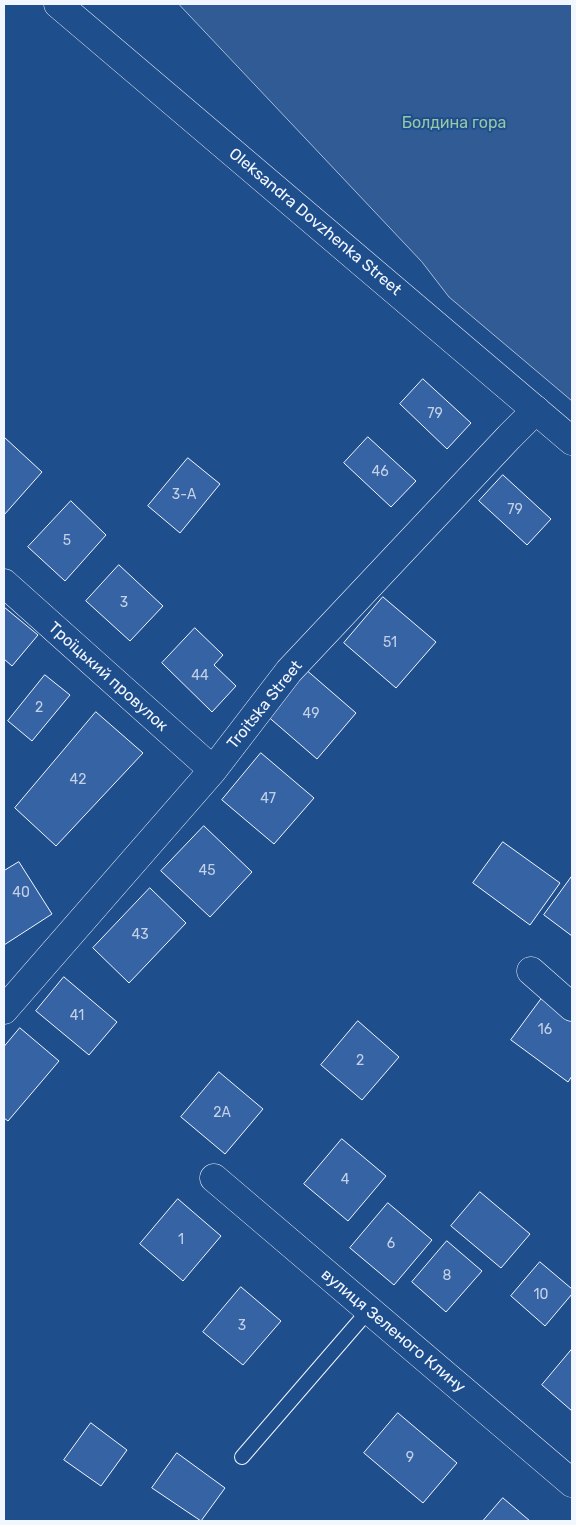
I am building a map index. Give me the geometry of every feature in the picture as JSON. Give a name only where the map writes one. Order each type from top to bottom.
[{"type":"street","name":"Oleksandra Dovzhenka Street","points":[[58,4],[572,441]]},
{"type":"street","name":"Troitska Street","points":[[4,1010],[213,770],[289,671],[536,410]]},
{"type":"street","name":"Троїцький провулок","points":[[4,583],[213,770]]},
{"type":"street","points":[[531,971],[572,1007]]},
{"type":"street","name":"вулиця Зеленого Клину","points":[[214,1178],[572,1484]]},
{"type":"lane","points":[[242,1456],[369,1310]]},
{"type":"shaded area","name":"Болдина гора","points":[[179,4],[572,4],[572,401],[449,297],[422,262]]},
{"type":"building","points":[[423,379],[471,423],[447,449],[400,404]]},
{"type":"building","points":[[4,437],[42,472],[4,515]]},
{"type":"building","points":[[368,437],[416,481],[391,507],[344,463]]},
{"type":"building","points":[[188,458],[220,484],[180,533],[148,506]]},
{"type":"building","points":[[503,475],[551,519],[527,545],[479,501]]},
{"type":"building","points":[[71,501],[106,535],[65,581],[28,547]]},
{"type":"building","points":[[119,565],[163,606],[130,641],[86,601]]},
{"type":"building","points":[[383,597],[436,642],[396,688],[344,643]]},
{"type":"building","points":[[4,607],[38,635],[12,666],[4,659]]},
{"type":"building","points":[[195,628],[223,655],[214,665],[236,686],[212,712],[162,663]]},
{"type":"building","points":[[304,668],[356,713],[317,759],[265,714]]},
{"type":"building","points":[[45,675],[70,695],[32,741],[8,721]]},
{"type":"building","points":[[96,712],[143,753],[56,846],[15,808]]},
{"type":"building","points":[[261,753],[314,798],[274,844],[222,800]]},
{"type":"building","points":[[204,826],[252,872],[210,917],[161,871]]},
{"type":"building","points":[[503,842],[560,883],[530,925],[473,883]]},
{"type":"building","points":[[19,862],[52,914],[4,945],[4,871]]},
{"type":"building","points":[[572,876],[572,936],[544,915]]},
{"type":"building","points":[[150,888],[186,923],[129,983],[93,948]]},
{"type":"building","points":[[64,977],[117,1022],[89,1055],[36,1011]]},
{"type":"building","points":[[542,998],[572,1020],[572,1076],[568,1082],[511,1040]]},
{"type":"building","points":[[358,1021],[399,1057],[362,1100],[321,1065]]},
{"type":"building","points":[[20,1028],[59,1061],[8,1121],[4,1118],[4,1047]]},
{"type":"building","points":[[219,1072],[263,1109],[225,1154],[181,1117]]},
{"type":"building","points":[[342,1139],[386,1176],[348,1221],[304,1184]]},
{"type":"building","points":[[480,1192],[530,1234],[501,1268],[451,1226]]},
{"type":"building","points":[[178,1199],[221,1236],[183,1281],[140,1244]]},
{"type":"building","points":[[388,1203],[432,1240],[394,1285],[350,1248]]},
{"type":"building","points":[[447,1241],[482,1271],[446,1312],[412,1282]]},
{"type":"building","points":[[540,1262],[572,1289],[572,1294],[545,1326],[511,1296]]},
{"type":"building","points":[[241,1287],[281,1321],[243,1365],[203,1332]]},
{"type":"building","points":[[572,1349],[572,1411],[542,1385]]},
{"type":"building","points":[[398,1413],[457,1463],[423,1503],[364,1453]]},
{"type":"building","points":[[91,1423],[127,1450],[101,1486],[64,1460]]},
{"type":"building","points":[[177,1453],[225,1488],[201,1521],[152,1488]]},
{"type":"building","points":[[503,1498],[530,1521],[483,1521]]}]
